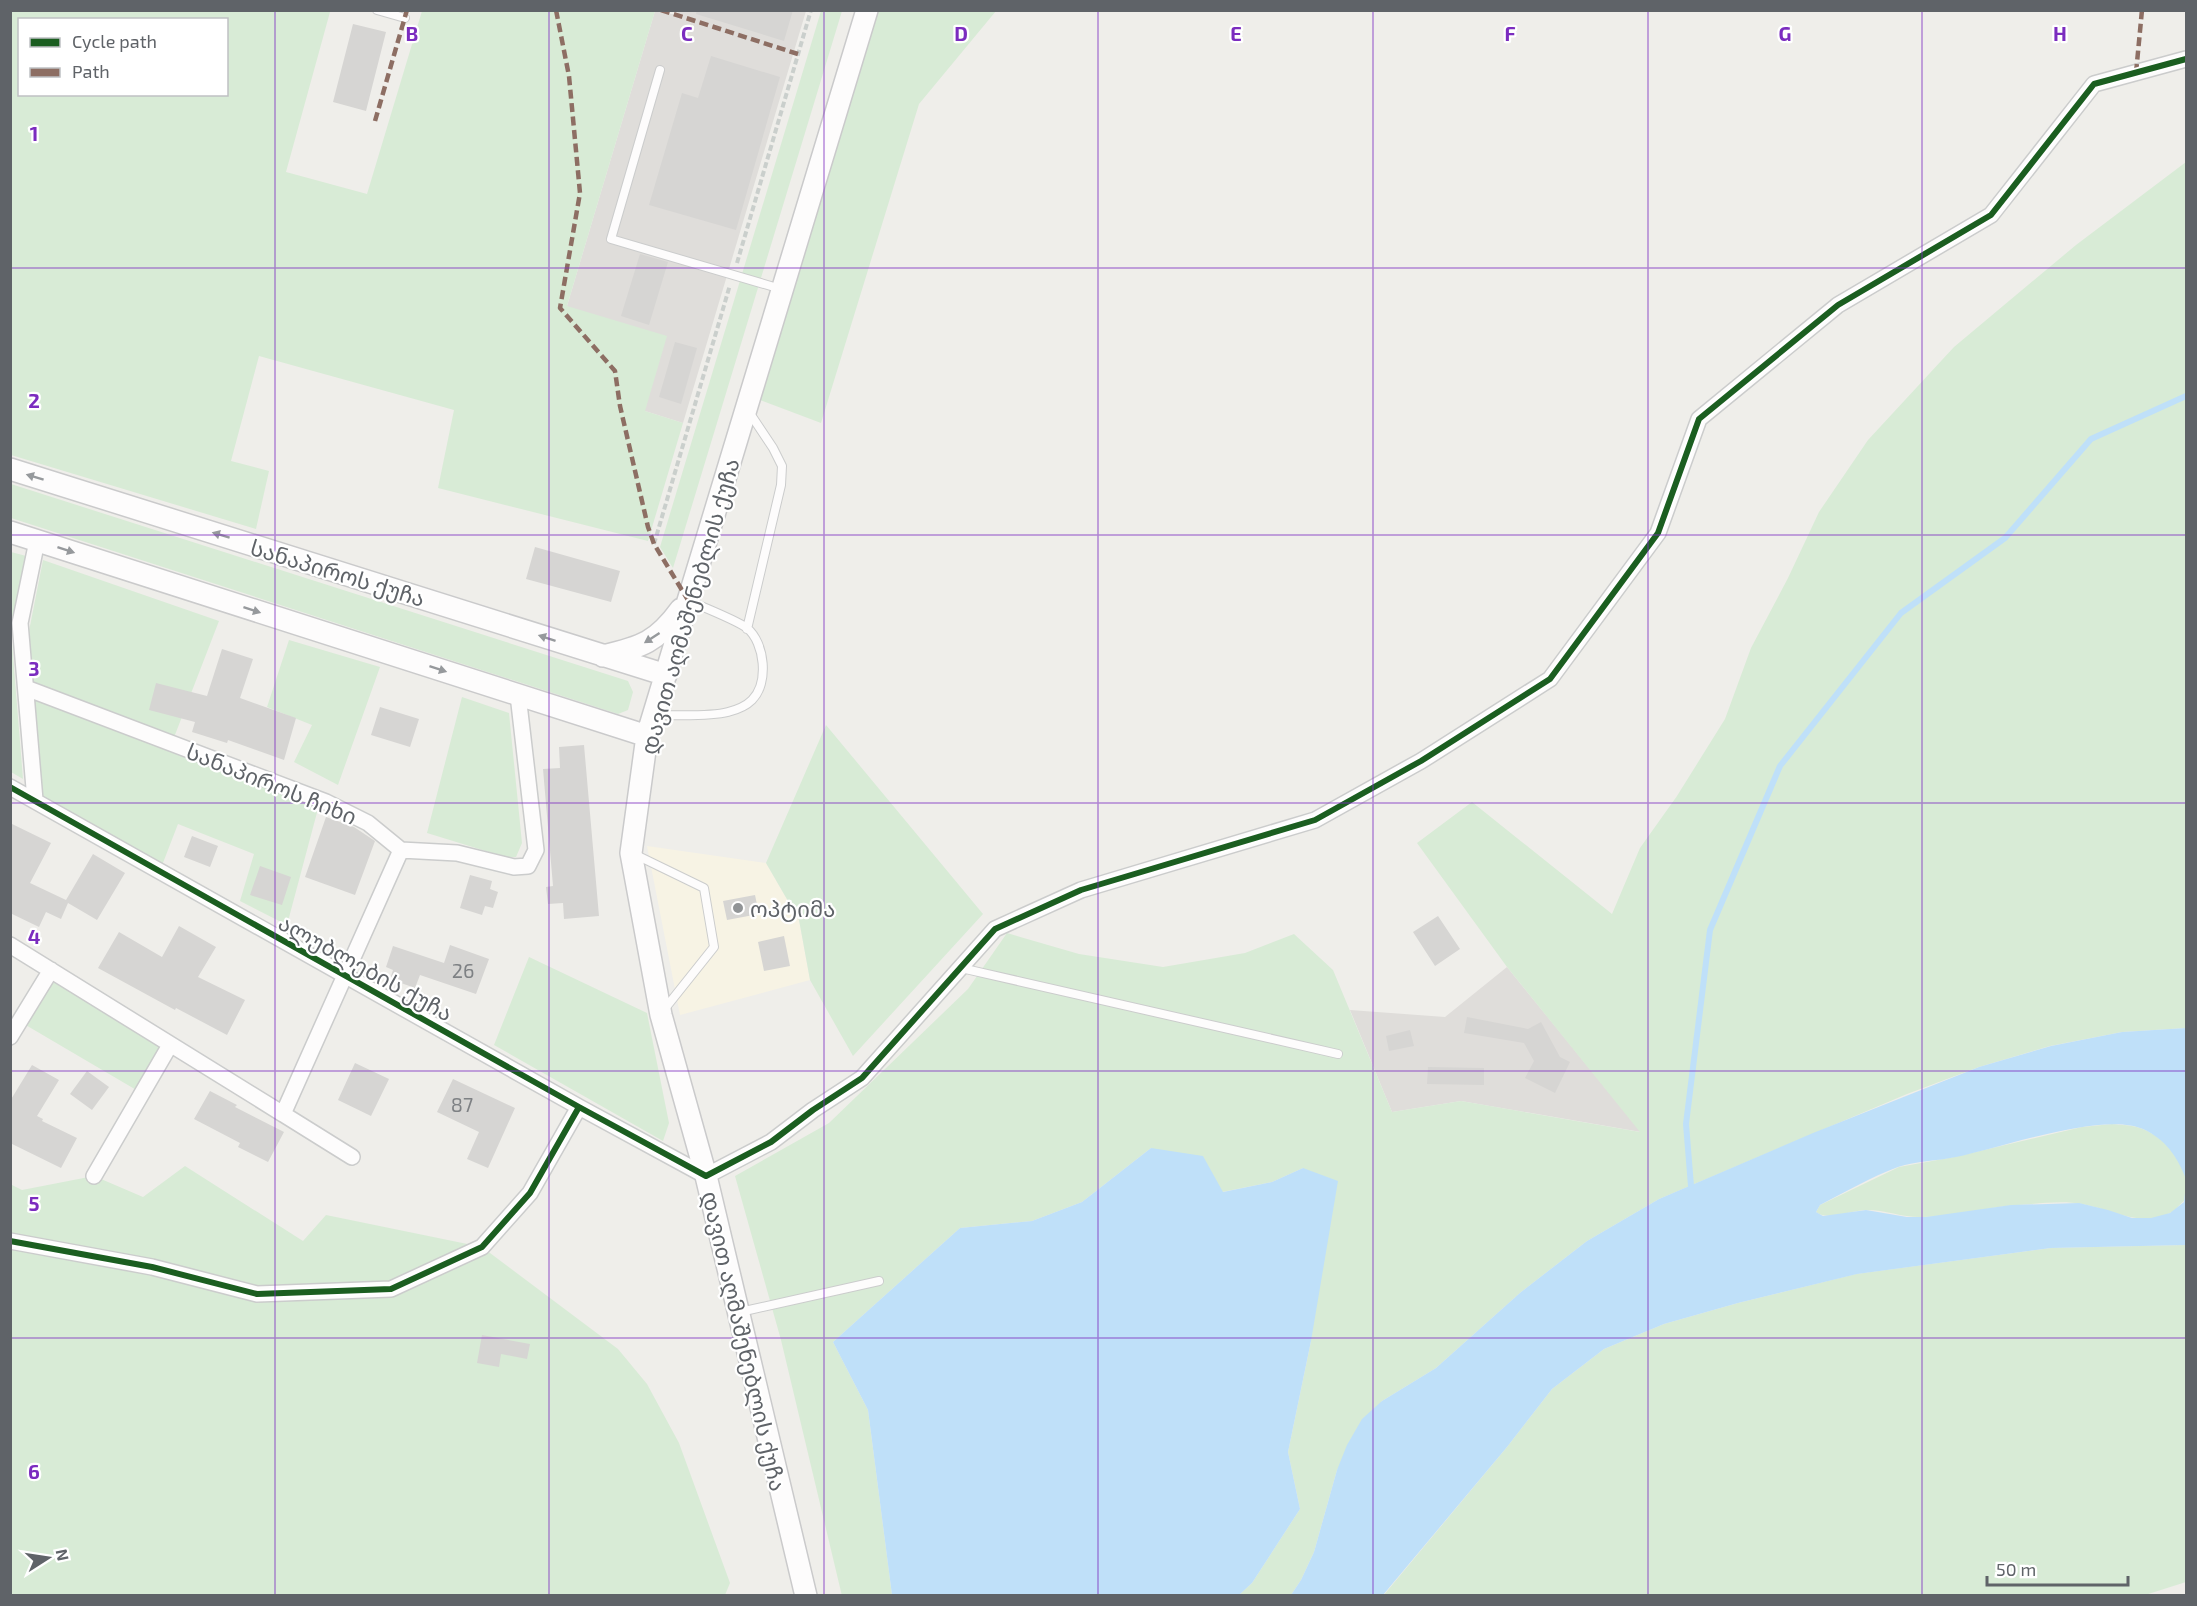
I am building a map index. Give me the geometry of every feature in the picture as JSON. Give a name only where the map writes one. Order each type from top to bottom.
[{"type":"main road","name":"დავით აღმაშენებლის ქუჩა","points":[[806,1596],[706,1176],[661,1015],[631,853],[647,736],[867,10]]},
{"type":"main road","name":"სანაპიროს ქუჩა","points":[[10,469],[666,675]]},
{"type":"main road","points":[[10,532],[647,736]]},
{"type":"main road","points":[[603,656],[637,648],[667,628],[688,600]]},
{"type":"street","points":[[706,1176],[771,1142],[813,1110],[862,1078],[995,929],[1081,890],[1315,820],[1421,761],[1550,679],[1658,533],[1699,419],[1838,305],[1991,214],[2094,84],[2187,59]]},
{"type":"street","points":[[35,800],[20,624],[37,541]]},
{"type":"street","name":"სანაპიროს ჩიხი","points":[[26,688],[326,802],[368,823],[401,850]]},
{"type":"street","points":[[283,1114],[401,850],[458,853],[514,867],[528,866],[536,850],[518,695]]},
{"type":"street","name":"ალუბლების ქუჩა","points":[[10,787],[706,1176]]},
{"type":"street","points":[[10,945],[352,1157]]},
{"type":"street","points":[[10,1037],[51,970]]},
{"type":"street","points":[[94,1176],[170,1045]]},
{"type":"street","points":[[10,1242],[152,1267],[256,1294],[391,1289],[482,1247],[530,1193],[579,1107]]},
{"type":"lane","points":[[377,10],[405,18]]},
{"type":"lane","points":[[660,70],[611,239],[782,289]]},
{"type":"lane","points":[[746,409],[773,448],[782,466],[780,484],[747,628]]},
{"type":"lane","points":[[653,715],[726,713],[741,708],[753,699],[761,682],[762,664],[758,644],[747,628],[688,600]]},
{"type":"lane","points":[[631,853],[704,888],[714,947],[661,1015]]},
{"type":"lane","points":[[959,968],[1338,1054]]},
{"type":"lane","points":[[738,1312],[879,1281]]},
{"type":"shaded area","points":[[678,10],[806,11],[683,423],[645,411],[567,306],[655,11],[677,15]]},
{"type":"shaded area","points":[[647,846],[766,863],[799,920],[810,980],[680,1015]]},
{"type":"shaded area","points":[[1507,967],[1641,1132],[1461,1101],[1392,1112],[1350,1010],[1445,1017]]},
{"type":"green space","points":[[11,11],[330,12],[286,172],[367,194],[422,11],[655,11],[567,306],[667,336],[645,411],[683,423],[648,541],[438,488],[454,410],[259,356],[231,461],[269,471],[256,529],[11,455]]},
{"type":"green space","points":[[821,11],[842,11],[673,568],[660,547]]},
{"type":"green space","points":[[877,11],[996,11],[919,104],[821,423],[760,400]]},
{"type":"green space","points":[[2186,162],[2186,1028],[2122,1032],[2050,1046],[1979,1067],[1907,1094],[1659,1199],[1587,1241],[1521,1292],[1436,1368],[1382,1401],[1337,1470],[1314,1552],[1291,1595],[1239,1595],[1252,1583],[1300,1509],[1288,1452],[1311,1341],[1303,1168],[1272,1182],[1222,1192],[1151,1148],[1082,1202],[1032,1221],[960,1228],[833,1342],[868,1410],[892,1595],[842,1596],[781,1340],[735,1176],[829,1123],[968,989],[1007,933],[1079,954],[1163,967],[1245,953],[1294,934],[1333,970],[1392,1112],[1461,1101],[1640,1132],[1507,967],[1417,843],[1472,802],[1612,914],[1640,848],[1677,796],[1725,719],[1751,648],[1819,512],[1868,440],[1954,347],[2076,245]]},
{"type":"green space","points":[[11,484],[628,681],[633,692],[628,710],[618,714],[11,518]]},
{"type":"green space","points":[[11,552],[30,557],[11,631]]},
{"type":"green space","points":[[43,560],[219,621],[173,740],[33,688],[29,631]]},
{"type":"green space","points":[[11,631],[23,779],[11,772]]},
{"type":"green space","points":[[289,640],[380,667],[338,785],[294,762],[312,725],[267,707]]},
{"type":"green space","points":[[30,694],[319,805],[287,925],[240,901],[254,854],[178,824],[161,868],[39,801]]},
{"type":"green space","points":[[462,697],[509,713],[522,843],[516,857],[505,857],[427,833]]},
{"type":"green space","points":[[826,725],[983,914],[853,1056],[810,980],[799,920],[766,863]]},
{"type":"green space","points":[[529,957],[647,1013],[669,1123],[663,1141],[494,1045]]},
{"type":"green space","points":[[51,978],[163,1046],[138,1091],[24,1024]]},
{"type":"green space","points":[[2112,1124],[2134,1126],[2148,1131],[2163,1141],[2180,1162],[2187,1187],[2184,1201],[2172,1212],[2148,1219],[2126,1216],[2093,1206],[2058,1202],[2006,1206],[1935,1217],[1916,1217],[1871,1210],[1833,1216],[1816,1212],[1820,1205],[1899,1167],[1954,1157],[2082,1127]]},
{"type":"green space","points":[[185,1166],[303,1241],[326,1215],[482,1247],[618,1349],[647,1384],[679,1443],[730,1583],[725,1595],[11,1595],[10,1184],[22,1190],[94,1176],[143,1197]]},
{"type":"green space","points":[[2186,1245],[2186,1582],[2142,1596],[1383,1596],[1507,1447],[1552,1389],[1604,1349],[1664,1324],[1856,1274],[2051,1248]]},
{"type":"water","points":[[2186,1028],[2186,1179],[2170,1150],[2151,1133],[2126,1125],[2104,1125],[2051,1133],[1956,1157],[1898,1167],[1820,1205],[1816,1212],[1823,1216],[1866,1210],[1907,1217],[1926,1217],[2011,1205],[2079,1203],[2132,1218],[2151,1218],[2170,1213],[2184,1202],[2186,1184],[2186,1245],[2051,1248],[1857,1274],[1664,1324],[1604,1349],[1552,1389],[1507,1447],[1383,1595],[1291,1595],[1314,1552],[1337,1470],[1347,1445],[1362,1419],[1382,1401],[1436,1368],[1521,1292],[1587,1241],[1659,1199],[1813,1133],[1979,1067],[2051,1046],[2122,1032]]},
{"type":"water","points":[[1151,1148],[1203,1156],[1223,1192],[1272,1182],[1303,1168],[1338,1181],[1311,1341],[1288,1452],[1300,1509],[1252,1583],[1239,1595],[892,1595],[868,1410],[833,1342],[960,1228],[1032,1221],[1082,1202]]},
{"type":"building","points":[[697,10],[793,10],[784,41],[696,14]]},
{"type":"building","points":[[353,24],[386,32],[366,111],[333,102]]},
{"type":"building","points":[[711,56],[780,77],[736,230],[649,205],[682,93],[698,98]]},
{"type":"building","points":[[640,254],[668,262],[649,325],[621,316]]},
{"type":"building","points":[[675,342],[697,348],[681,404],[659,397]]},
{"type":"building","points":[[535,547],[620,571],[611,602],[526,579]]},
{"type":"building","points":[[222,649],[253,659],[240,698],[296,718],[284,760],[228,740],[227,743],[192,732],[195,722],[149,710],[156,683],[207,696]]},
{"type":"building","points":[[380,707],[419,719],[410,747],[371,735]]},
{"type":"building","points":[[584,745],[599,916],[564,919],[563,903],[548,904],[546,887],[553,886],[543,769],[560,768],[559,747]]},
{"type":"building","points":[[326,817],[354,827],[375,841],[355,895],[305,877]]},
{"type":"building","points":[[10,823],[51,843],[30,883],[66,900],[93,854],[125,873],[97,920],[68,903],[61,919],[46,912],[39,927],[10,913]]},
{"type":"building","points":[[192,836],[218,846],[210,867],[184,857]]},
{"type":"building","points":[[260,866],[291,877],[282,905],[250,895]]},
{"type":"building","points":[[470,875],[492,881],[490,889],[498,892],[493,908],[485,906],[482,915],[460,908]]},
{"type":"building","points":[[755,895],[759,914],[727,920],[723,901]]},
{"type":"building","points":[[1438,916],[1460,949],[1435,966],[1413,932]]},
{"type":"building","points":[[179,926],[216,947],[198,977],[245,1000],[227,1035],[98,968],[119,932],[162,957]]},
{"type":"building","points":[[784,936],[790,966],[764,971],[758,942]]},
{"type":"building","points":[[450,945],[489,959],[476,994],[420,975],[415,988],[390,979],[393,970],[386,967],[393,946],[444,963]]},
{"type":"building","points":[[1467,1017],[1528,1029],[1541,1022],[1560,1057],[1570,1062],[1555,1093],[1525,1078],[1534,1061],[1524,1043],[1464,1033]]},
{"type":"building","points":[[1410,1030],[1414,1046],[1389,1051],[1386,1036]]},
{"type":"building","points":[[355,1063],[389,1079],[371,1116],[338,1100]]},
{"type":"building","points":[[32,1065],[59,1080],[37,1116],[43,1119],[42,1121],[77,1138],[61,1168],[10,1143],[10,1101]]},
{"type":"building","points":[[1428,1067],[1484,1068],[1484,1085],[1427,1084]]},
{"type":"building","points":[[87,1071],[109,1087],[92,1110],[70,1094]]},
{"type":"building","points":[[453,1079],[515,1108],[488,1168],[467,1159],[479,1132],[437,1112]]},
{"type":"building","points":[[210,1091],[237,1105],[235,1107],[284,1132],[268,1162],[238,1147],[240,1143],[194,1119]]},
{"type":"building","points":[[482,1335],[530,1344],[527,1359],[501,1354],[499,1367],[477,1363]]},
{"type":"waterway","points":[[1691,1186],[1686,1124],[1710,930],[1780,766],[1901,613],[2005,538],[2091,439],[2186,396]]},
{"type":"marked path","points":[[375,121],[407,10]]},
{"type":"marked path","points":[[556,10],[569,76],[580,193],[560,308],[615,371],[620,406],[648,527],[654,544],[688,600]]},
{"type":"marked path","points":[[661,10],[798,54]]},
{"type":"marked path","points":[[2136,73],[2142,10]]},
{"type":"cycle path","points":[[10,787],[706,1176],[771,1142],[813,1110],[862,1078],[995,929],[1081,890],[1315,820],[1421,761],[1550,679],[1658,533],[1699,419],[1838,305],[1991,215],[2094,84],[2186,59]]},
{"type":"cycle path","points":[[10,1241],[152,1267],[257,1294],[391,1289],[482,1247],[530,1193],[579,1107]]},
{"type":"place","name":"ოპტიმა","points":[[738,908]]}]
